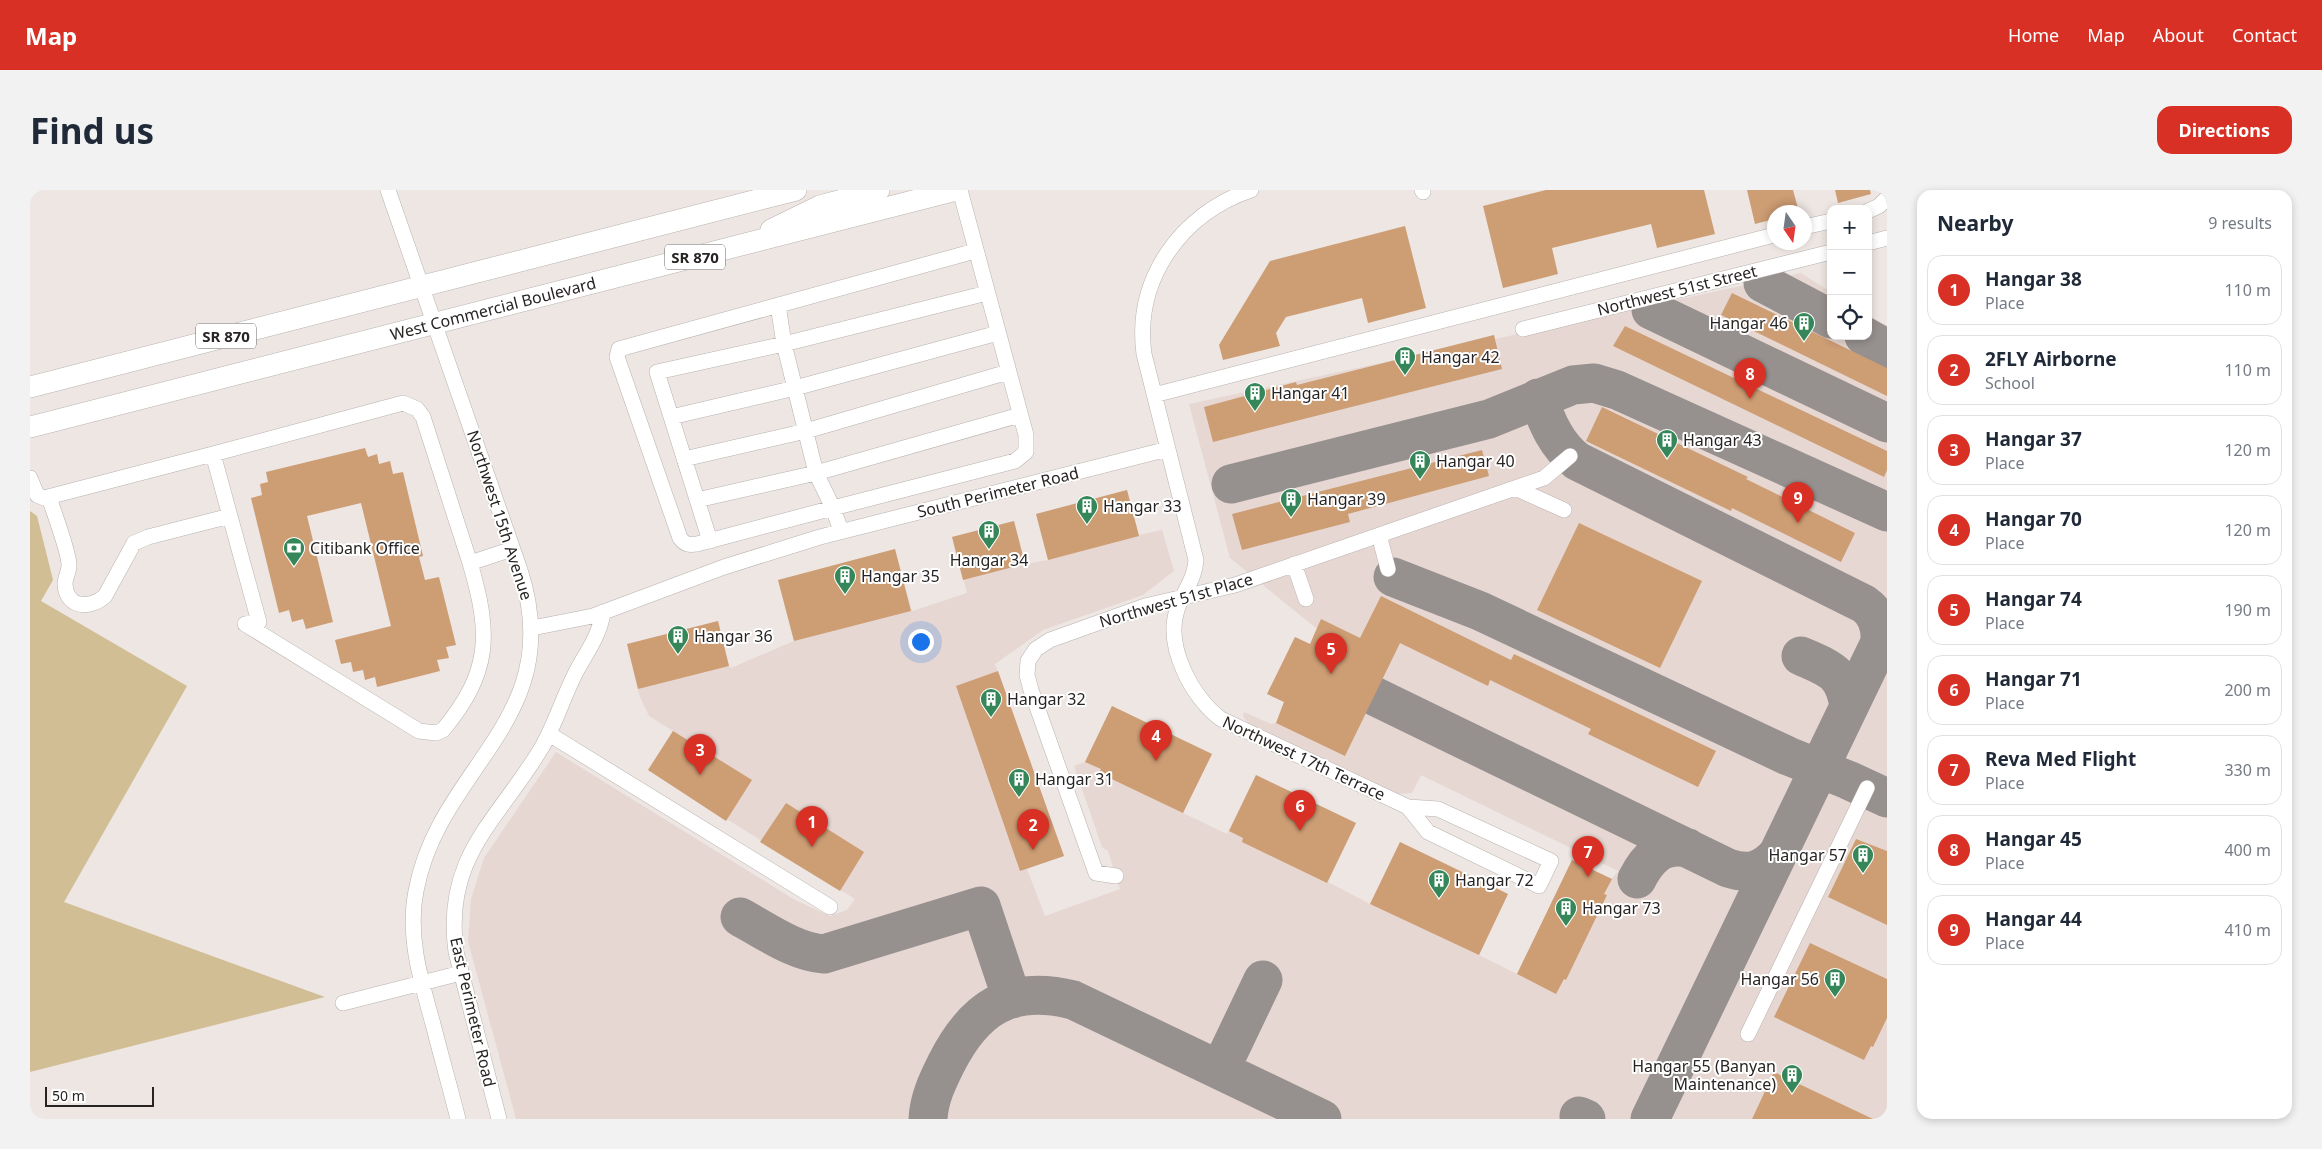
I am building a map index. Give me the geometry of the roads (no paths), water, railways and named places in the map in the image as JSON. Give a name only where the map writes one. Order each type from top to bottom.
[{"type":"highway","name":"SR 870","points":[[33,384],[422,286],[739,197],[796,190]]},
{"type":"highway","points":[[745,244],[791,218],[813,209],[878,190]]},
{"type":"highway","name":"West Commercial Boulevard","points":[[30,427],[956,190]]},
{"type":"street","name":"Northwest 15th Avenue","points":[[388,190],[512,548],[528,598],[532,628],[530,658],[517,701],[502,730],[440,825],[427,852],[419,876],[414,903],[413,929],[422,983],[458,1119]]},
{"type":"street","points":[[960,190],[1020,415],[1027,445],[1026,452],[1022,457],[833,508],[710,541],[689,545],[684,544],[680,538],[617,357],[618,352],[623,347],[975,251]]},
{"type":"street","points":[[1168,449],[1144,354],[1142,334],[1148,296],[1156,272],[1167,252],[1191,224],[1220,203],[1251,190]]},
{"type":"street","points":[[1872,209],[1879,206],[1887,198]]},
{"type":"street","points":[[1812,225],[1827,222]]},
{"type":"street","points":[[1154,395],[1767,237]]},
{"type":"street","points":[[1872,242],[1887,238]]},
{"type":"street","name":"Northwest 51st Street","points":[[1523,329],[1827,253]]},
{"type":"street","points":[[710,541],[657,372],[784,344],[987,293]]},
{"type":"street","points":[[778,305],[784,344],[816,473],[833,508],[841,531]]},
{"type":"street","points":[[672,417],[795,388],[998,333]]},
{"type":"street","points":[[684,459],[806,431],[1008,372]]},
{"type":"street","points":[[30,478],[37,495],[49,497],[403,403],[411,404],[423,417],[470,563],[484,622],[482,660],[476,682],[442,730],[436,733],[419,731],[245,624],[259,622],[213,454]]},
{"type":"street","points":[[697,500],[816,473],[1020,415]]},
{"type":"street","name":"South Perimeter Road","points":[[532,628],[580,620],[741,562],[841,531],[1168,449]]},
{"type":"street","name":"Northwest 17th Terrace","points":[[1168,449],[1196,560],[1192,580],[1183,597],[1174,624],[1177,650],[1195,690],[1212,713],[1239,729],[1408,807]]},
{"type":"street","name":"Northwest 51st Place","points":[[1116,876],[1096,874],[1031,690],[1027,675],[1028,661],[1036,649],[1054,638],[1145,606],[1235,585],[1544,478],[1570,456]]},
{"type":"street","points":[[1515,488],[1564,510]]},
{"type":"street","points":[[49,497],[69,565],[65,584],[68,594],[80,605],[87,606],[98,603],[105,596],[134,543],[144,538],[230,516]]},
{"type":"street","points":[[1378,535],[1388,569]]},
{"type":"street","points":[[470,563],[512,548]]},
{"type":"street","points":[[1294,564],[1306,600]]},
{"type":"street","name":"East Perimeter Road","points":[[499,1119],[454,939],[454,916],[463,869],[478,838],[534,759],[549,734],[573,678],[599,632],[603,612]]},
{"type":"street","points":[[549,734],[830,907]]},
{"type":"street","points":[[1748,1034],[1867,788]]},
{"type":"street","points":[[1408,807],[1438,809],[1551,861],[1539,886],[1428,832],[1408,807]]},
{"type":"street","points":[[343,1003],[461,973]]},
{"type":"place","name":"Hangar 46","points":[[1804,342]]},
{"type":"place","name":"Hangar 42","points":[[1405,376]]},
{"type":"place","name":"Hangar 45","points":[[1750,399]]},
{"type":"place","name":"Hangar 41","points":[[1255,412]]},
{"type":"place","name":"Hangar 43","points":[[1667,459]]},
{"type":"place","name":"Hangar 40","points":[[1420,480]]},
{"type":"place","name":"Hangar 39","points":[[1291,518]]},
{"type":"place","name":"Hangar 44","points":[[1798,523]]},
{"type":"place","name":"Hangar 33","points":[[1087,525]]},
{"type":"place","name":"Hangar 34","points":[[989,550]]},
{"type":"place","name":"Citibank Office","points":[[294,567]]},
{"type":"place","name":"Hangar 35","points":[[845,595]]},
{"type":"place","name":"Hangar 36","points":[[678,655]]},
{"type":"place","name":"Hangar 74","points":[[1331,674]]},
{"type":"place","name":"Hangar 32","points":[[991,718]]},
{"type":"place","name":"Hangar 70","points":[[1156,761]]},
{"type":"place","name":"Hangar 37","points":[[700,775]]},
{"type":"place","name":"Hangar 31","points":[[1019,798]]},
{"type":"place","name":"Hangar 71","points":[[1300,831]]},
{"type":"place","name":"Hangar 38","points":[[812,847]]},
{"type":"place","name":"2FLY Airborne","points":[[1033,850]]},
{"type":"place","name":"Hangar 57","points":[[1863,874]]},
{"type":"place","name":"Reva Med Flight","points":[[1588,877]]},
{"type":"place","name":"Hangar 72","points":[[1439,899]]},
{"type":"place","name":"Hangar 73","points":[[1566,927]]},
{"type":"place","name":"Hangar 56","points":[[1835,998]]},
{"type":"place","name":"Hangar 55 (Banyan Maintenance)","points":[[1792,1094]]}]
